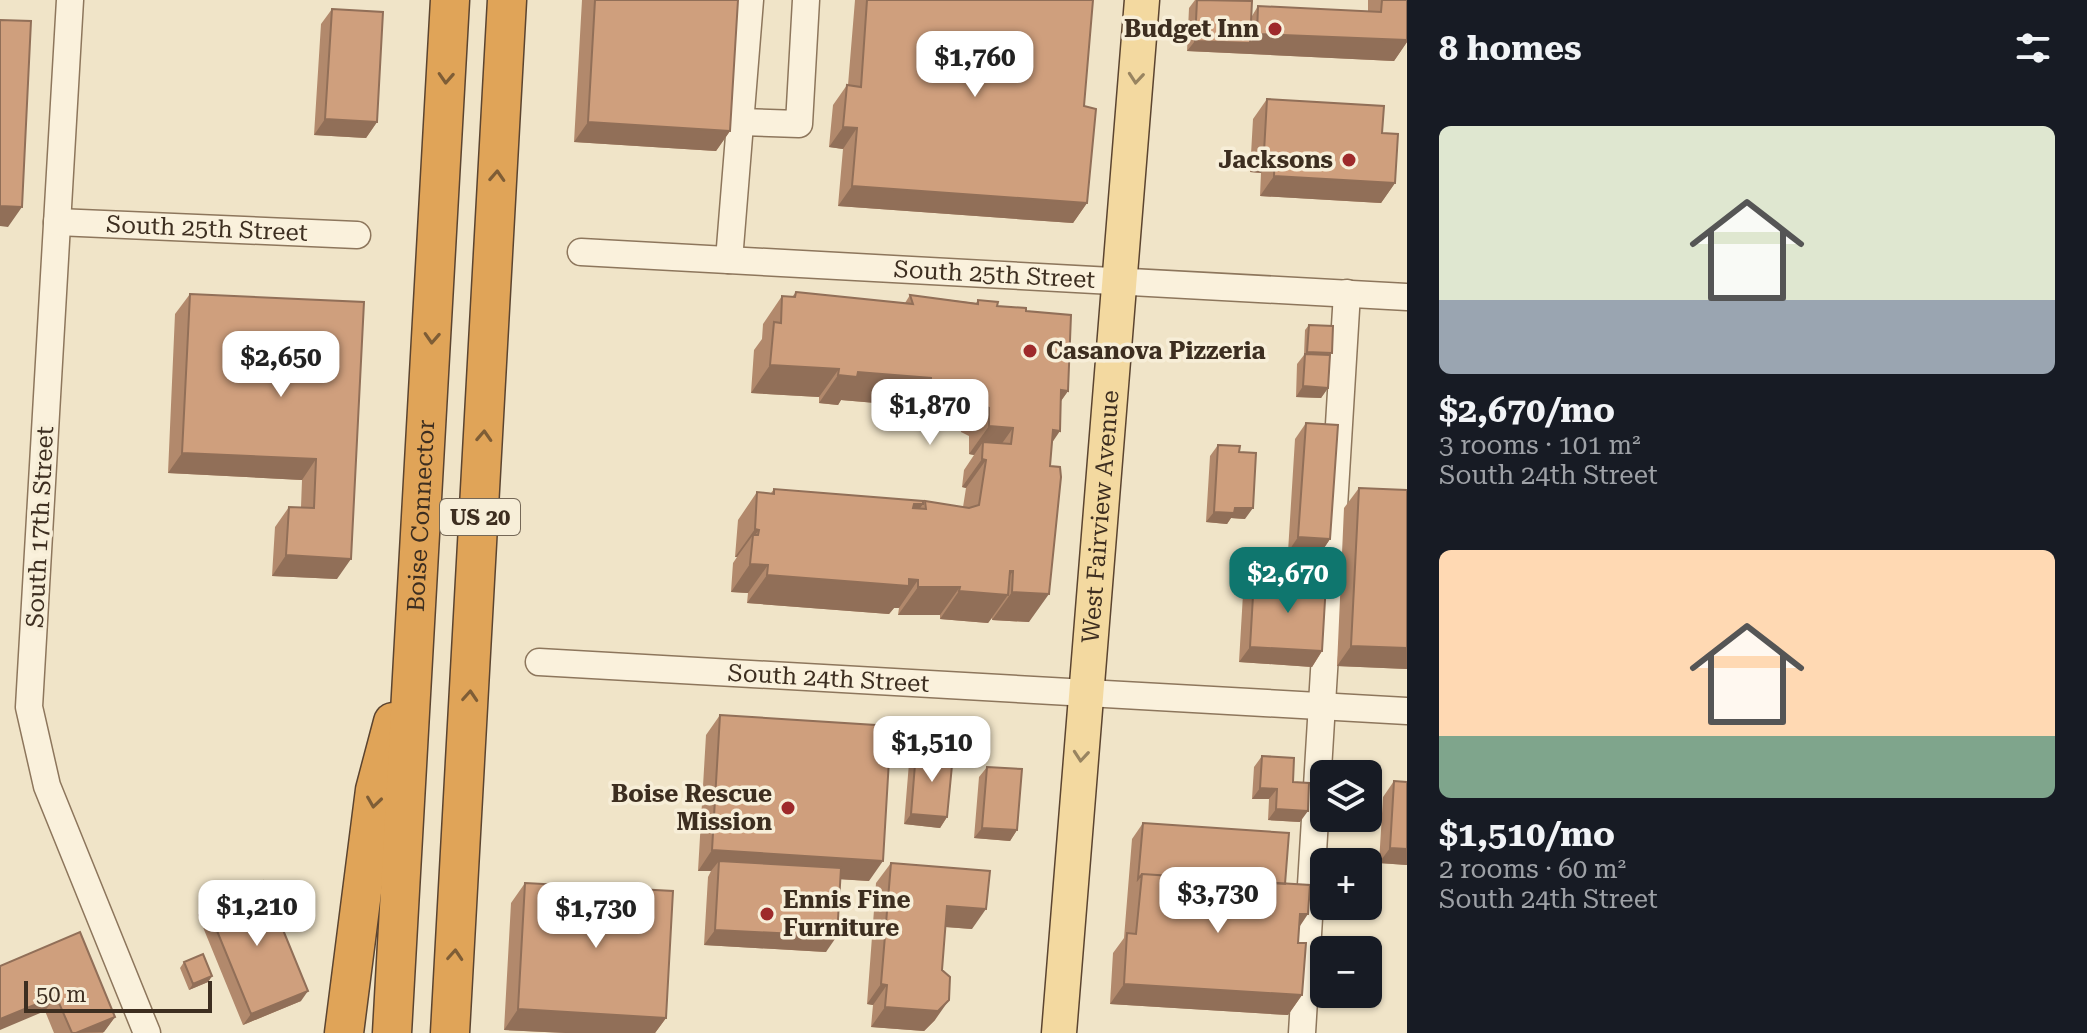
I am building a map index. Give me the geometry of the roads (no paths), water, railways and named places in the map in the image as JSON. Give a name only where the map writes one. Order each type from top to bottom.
[{"type":"highway","name":"Boise Connector","points":[[392,1033],[450,0]]},
{"type":"highway","name":"US 20","points":[[450,1033],[507,0]]},
{"type":"highway","points":[[344,1033],[375,790],[413,646]]},
{"type":"main road","name":"West Fairview Avenue","points":[[1059,1033],[1142,0]]},
{"type":"street","name":"South 17th Street","points":[[70,0],[29,707],[47,786],[147,1033]]},
{"type":"street","points":[[729,260],[750,0]]},
{"type":"street","points":[[741,122],[799,124],[806,0]]},
{"type":"street","name":"South 25th Street","points":[[57,222],[357,235]]},
{"type":"street","name":"South 25th Street","points":[[581,252],[1407,297]]},
{"type":"street","points":[[1302,1033],[1347,293]]},
{"type":"street","name":"South 24th Street","points":[[539,662],[1407,711]]},
{"type":"place","name":"Budget Inn","points":[[1275,29]]},
{"type":"place","name":"Jacksons","points":[[1349,160]]},
{"type":"place","name":"Casanova Pizzeria","points":[[1030,351]]},
{"type":"place","name":"Boise Rescue Mission","points":[[788,808]]},
{"type":"place","name":"Ennis Fine Furniture","points":[[767,914]]}]
